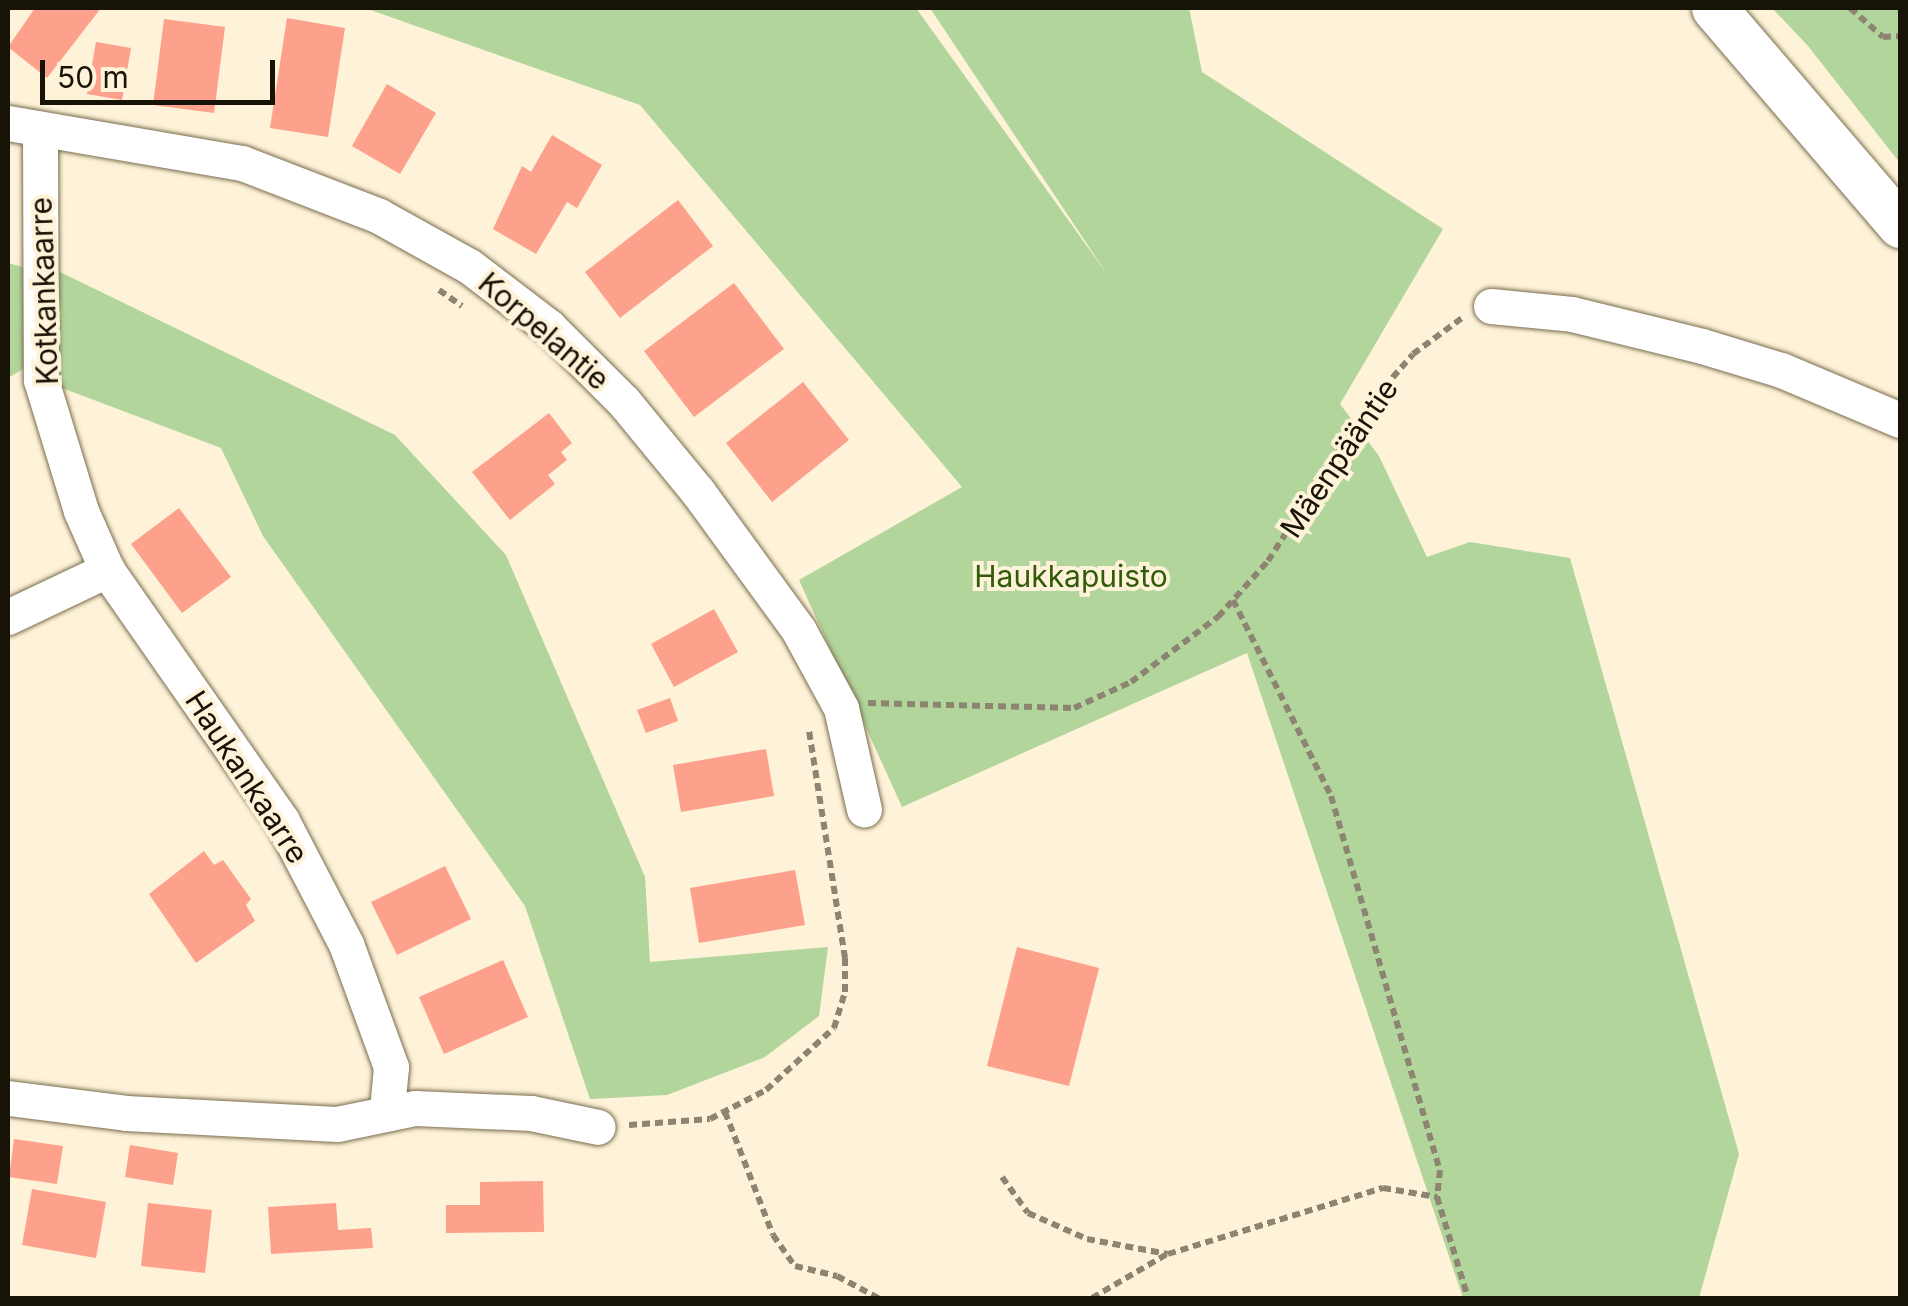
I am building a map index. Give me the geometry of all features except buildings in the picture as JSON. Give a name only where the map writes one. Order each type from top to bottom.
[{"type":"street","points":[[1714,8],[1900,225]]},
{"type":"street","name":"Kotkankaarre","points":[[24,128],[41,380],[81,510],[107,570]]},
{"type":"street","name":"Korpelantie","points":[[24,128],[259,170],[379,216],[469,266],[549,327],[688,480],[798,629],[841,708],[864,809]]},
{"type":"street","points":[[1491,306],[1572,314],[1702,346],[1781,370],[1900,420]]},
{"type":"street","points":[[8,617],[107,570]]},
{"type":"street","name":"Haukankaarre","points":[[107,570],[282,822],[381,1026],[391,1067],[387,1109]]},
{"type":"street","points":[[8,1098],[126,1113],[337,1124],[387,1109],[531,1114],[598,1128]]},
{"type":"path","points":[[1850,8],[1883,37],[1900,36]]},
{"type":"path","points":[[428,283],[472,313]]},
{"type":"path","name":"Mäenpääntie","points":[[858,703],[1074,708],[1131,682],[1233,600],[1268,561],[1367,407],[1412,354],[1447,324],[1491,306]]},
{"type":"path","points":[[1233,600],[1331,796],[1440,1170],[1437,1197],[1468,1298]]},
{"type":"path","points":[[598,1128],[710,1119],[766,1090],[834,1028],[845,992],[808,718]]},
{"type":"path","points":[[724,1112],[773,1235],[795,1266],[837,1276],[878,1298]]},
{"type":"path","points":[[1002,1176],[1028,1213],[1086,1239],[1168,1254]]},
{"type":"path","points":[[1092,1298],[1168,1254],[1383,1188],[1437,1197]]},
{"type":"green space","name":"Haukkapuisto","points":[[365,8],[916,8],[1107,274],[930,8],[1189,8],[1202,72],[1443,229],[1340,404],[1379,456],[1427,557],[1470,542],[1570,558],[1739,1154],[1699,1298],[1463,1298],[1247,653],[902,807],[799,580],[962,487],[640,105]]},
{"type":"green space","points":[[1772,8],[1900,8],[1900,163],[1808,46]]},
{"type":"green space","points":[[8,263],[26,268],[28,366],[8,378]]},
{"type":"green space","points":[[60,272],[395,435],[506,555],[645,877],[650,962],[828,947],[819,1016],[765,1057],[667,1095],[590,1099],[525,906],[263,536],[221,448],[41,380]]}]
